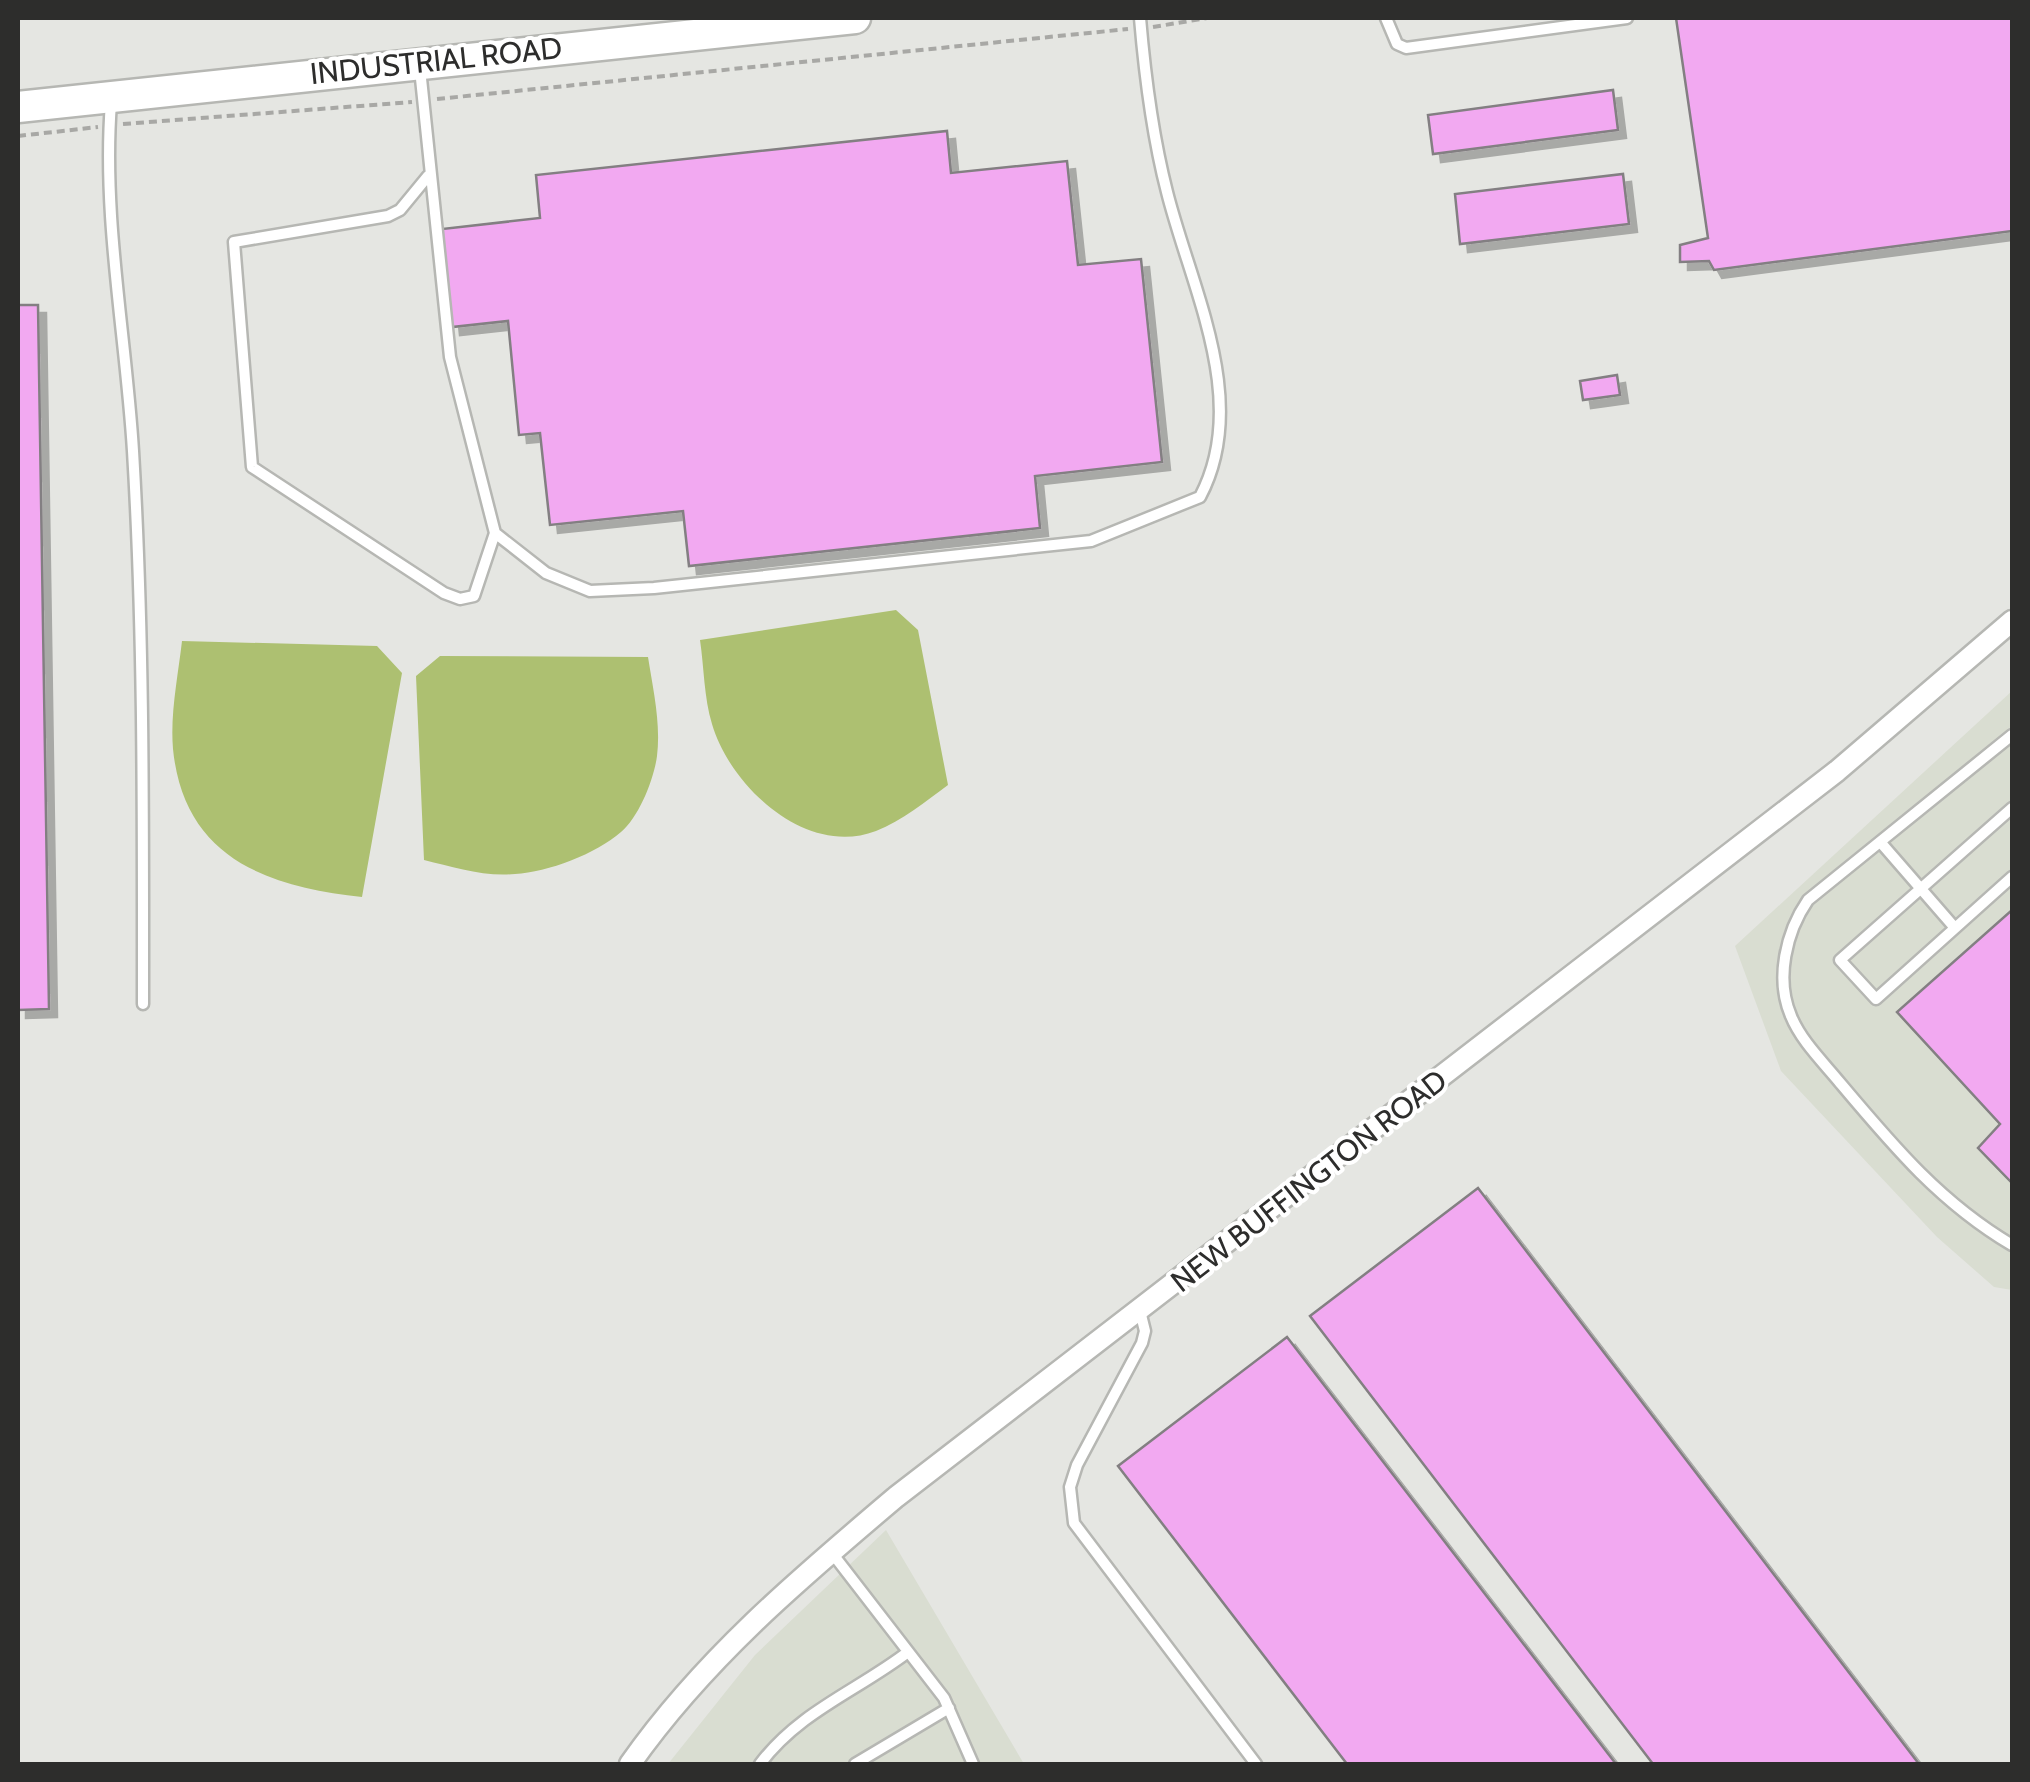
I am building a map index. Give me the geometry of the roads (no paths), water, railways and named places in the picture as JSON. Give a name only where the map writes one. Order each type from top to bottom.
[{"type":"main road","name":"INDUSTRIAL ROAD","points":[[18,107],[110,111],[420,63],[855,18]]},
{"type":"street","name":"NEW BUFFINGTON ROAD","points":[[630,1764],[714,1660],[831,1552],[1837,771],[2012,621]]},
{"type":"lane","points":[[1386,18],[1397,44],[1406,48],[1627,18]]},
{"type":"lane","points":[[495,533],[546,573],[590,591],[654,588],[1091,540],[1200,498],[1212,473],[1220,388],[1147,105],[1140,23]]},
{"type":"lane","points":[[420,63],[428,176],[450,357],[495,533],[474,596],[460,598],[444,593],[252,467],[234,242],[388,216],[400,210],[428,176]]},
{"type":"lane","points":[[110,111],[142,610],[144,1004]]},
{"type":"lane","points":[[2012,735],[1808,900],[1792,923],[1783,986],[1791,1017],[1895,1149],[1963,1216],[2012,1245]]},
{"type":"lane","points":[[2012,808],[1840,960],[1876,1000],[2012,877]]},
{"type":"lane","points":[[1882,844],[1954,928]]},
{"type":"lane","points":[[1140,1312],[1145,1331],[1142,1343],[1076,1465],[1070,1487],[1074,1523],[1256,1764]]},
{"type":"lane","points":[[831,1552],[949,1708],[973,1764]]},
{"type":"lane","points":[[760,1764],[798,1724],[832,1697],[908,1652]]},
{"type":"lane","points":[[855,1764],[949,1708]]}]
